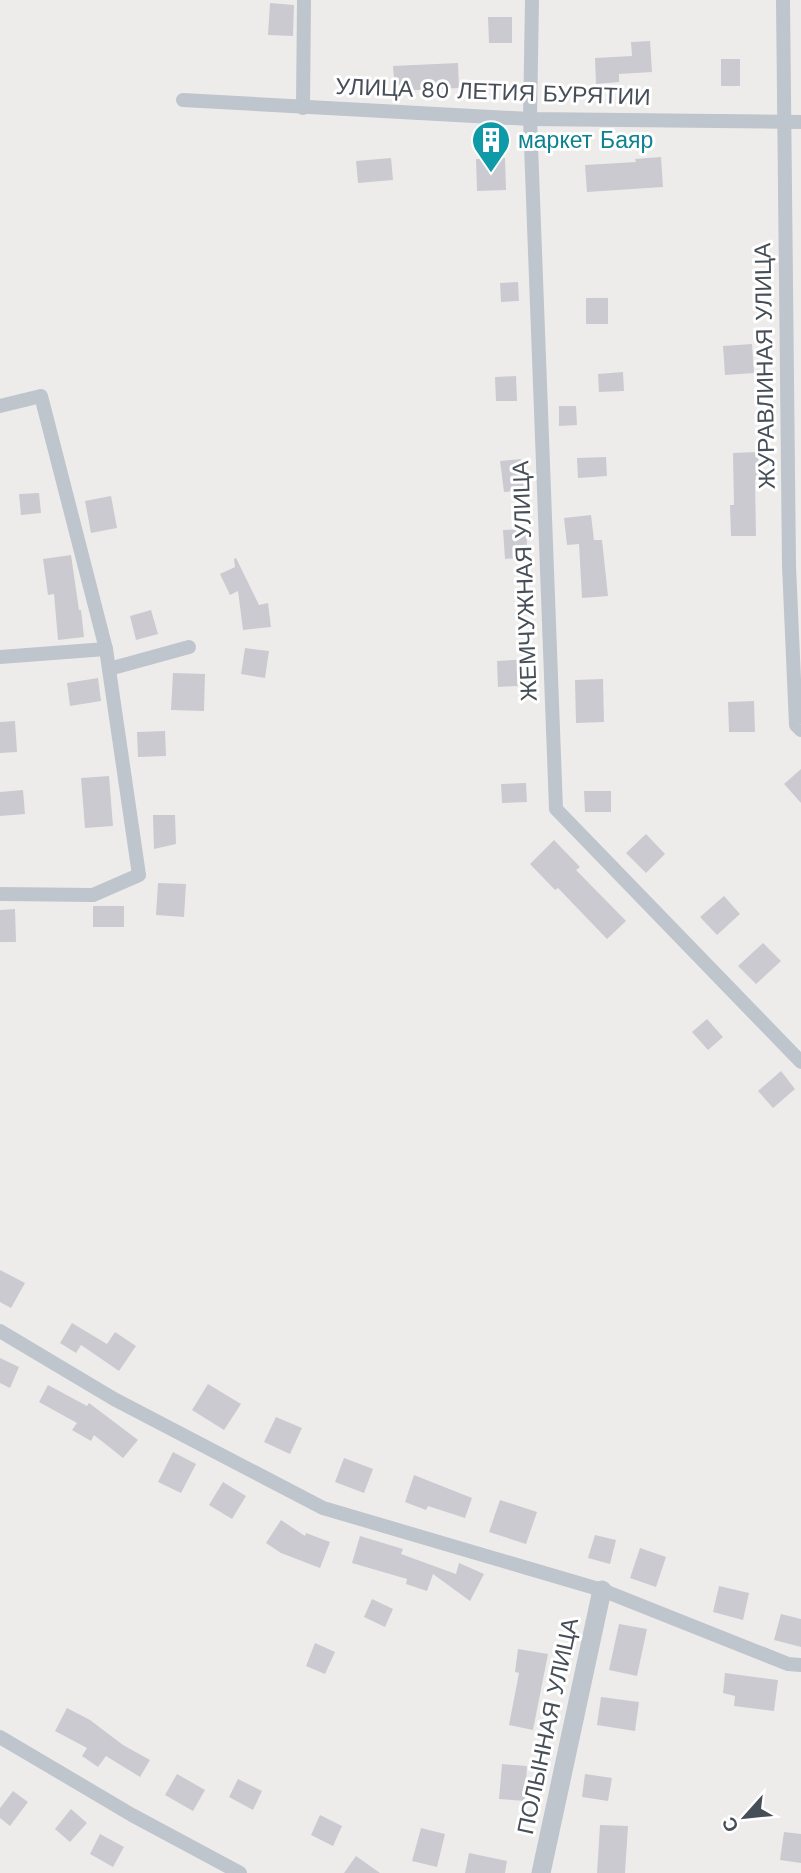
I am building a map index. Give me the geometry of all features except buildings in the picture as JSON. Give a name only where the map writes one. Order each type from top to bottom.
[{"type":"street","points":[[303,108],[304,0]]},
{"type":"street","name":"ЖЕМЧУЖНАЯ УЛИЦА","points":[[532,0],[530,119],[556,809],[801,1062]]},
{"type":"street","name":"ЖУРАВЛИНАЯ УЛИЦА","points":[[783,0],[789,565],[796,725],[801,730]]},
{"type":"street","name":"УЛИЦА 80 ЛЕТИЯ БУРЯТИИ","points":[[183,100],[530,119],[801,122]]},
{"type":"street","points":[[0,406],[41,396],[106,649],[139,875],[93,895],[0,894]]},
{"type":"street","points":[[109,668],[189,647]]},
{"type":"street","points":[[0,657],[106,649]]},
{"type":"street","points":[[0,1331],[114,1399],[323,1508],[602,1590],[788,1664],[801,1665]]},
{"type":"street","name":"ПОЛЫННАЯ УЛИЦА","points":[[541,1873],[602,1590]]},
{"type":"street","points":[[0,1737],[132,1815],[240,1873]]},
{"type":"place","name":"маркет Баяр","points":[[491,174]]}]
